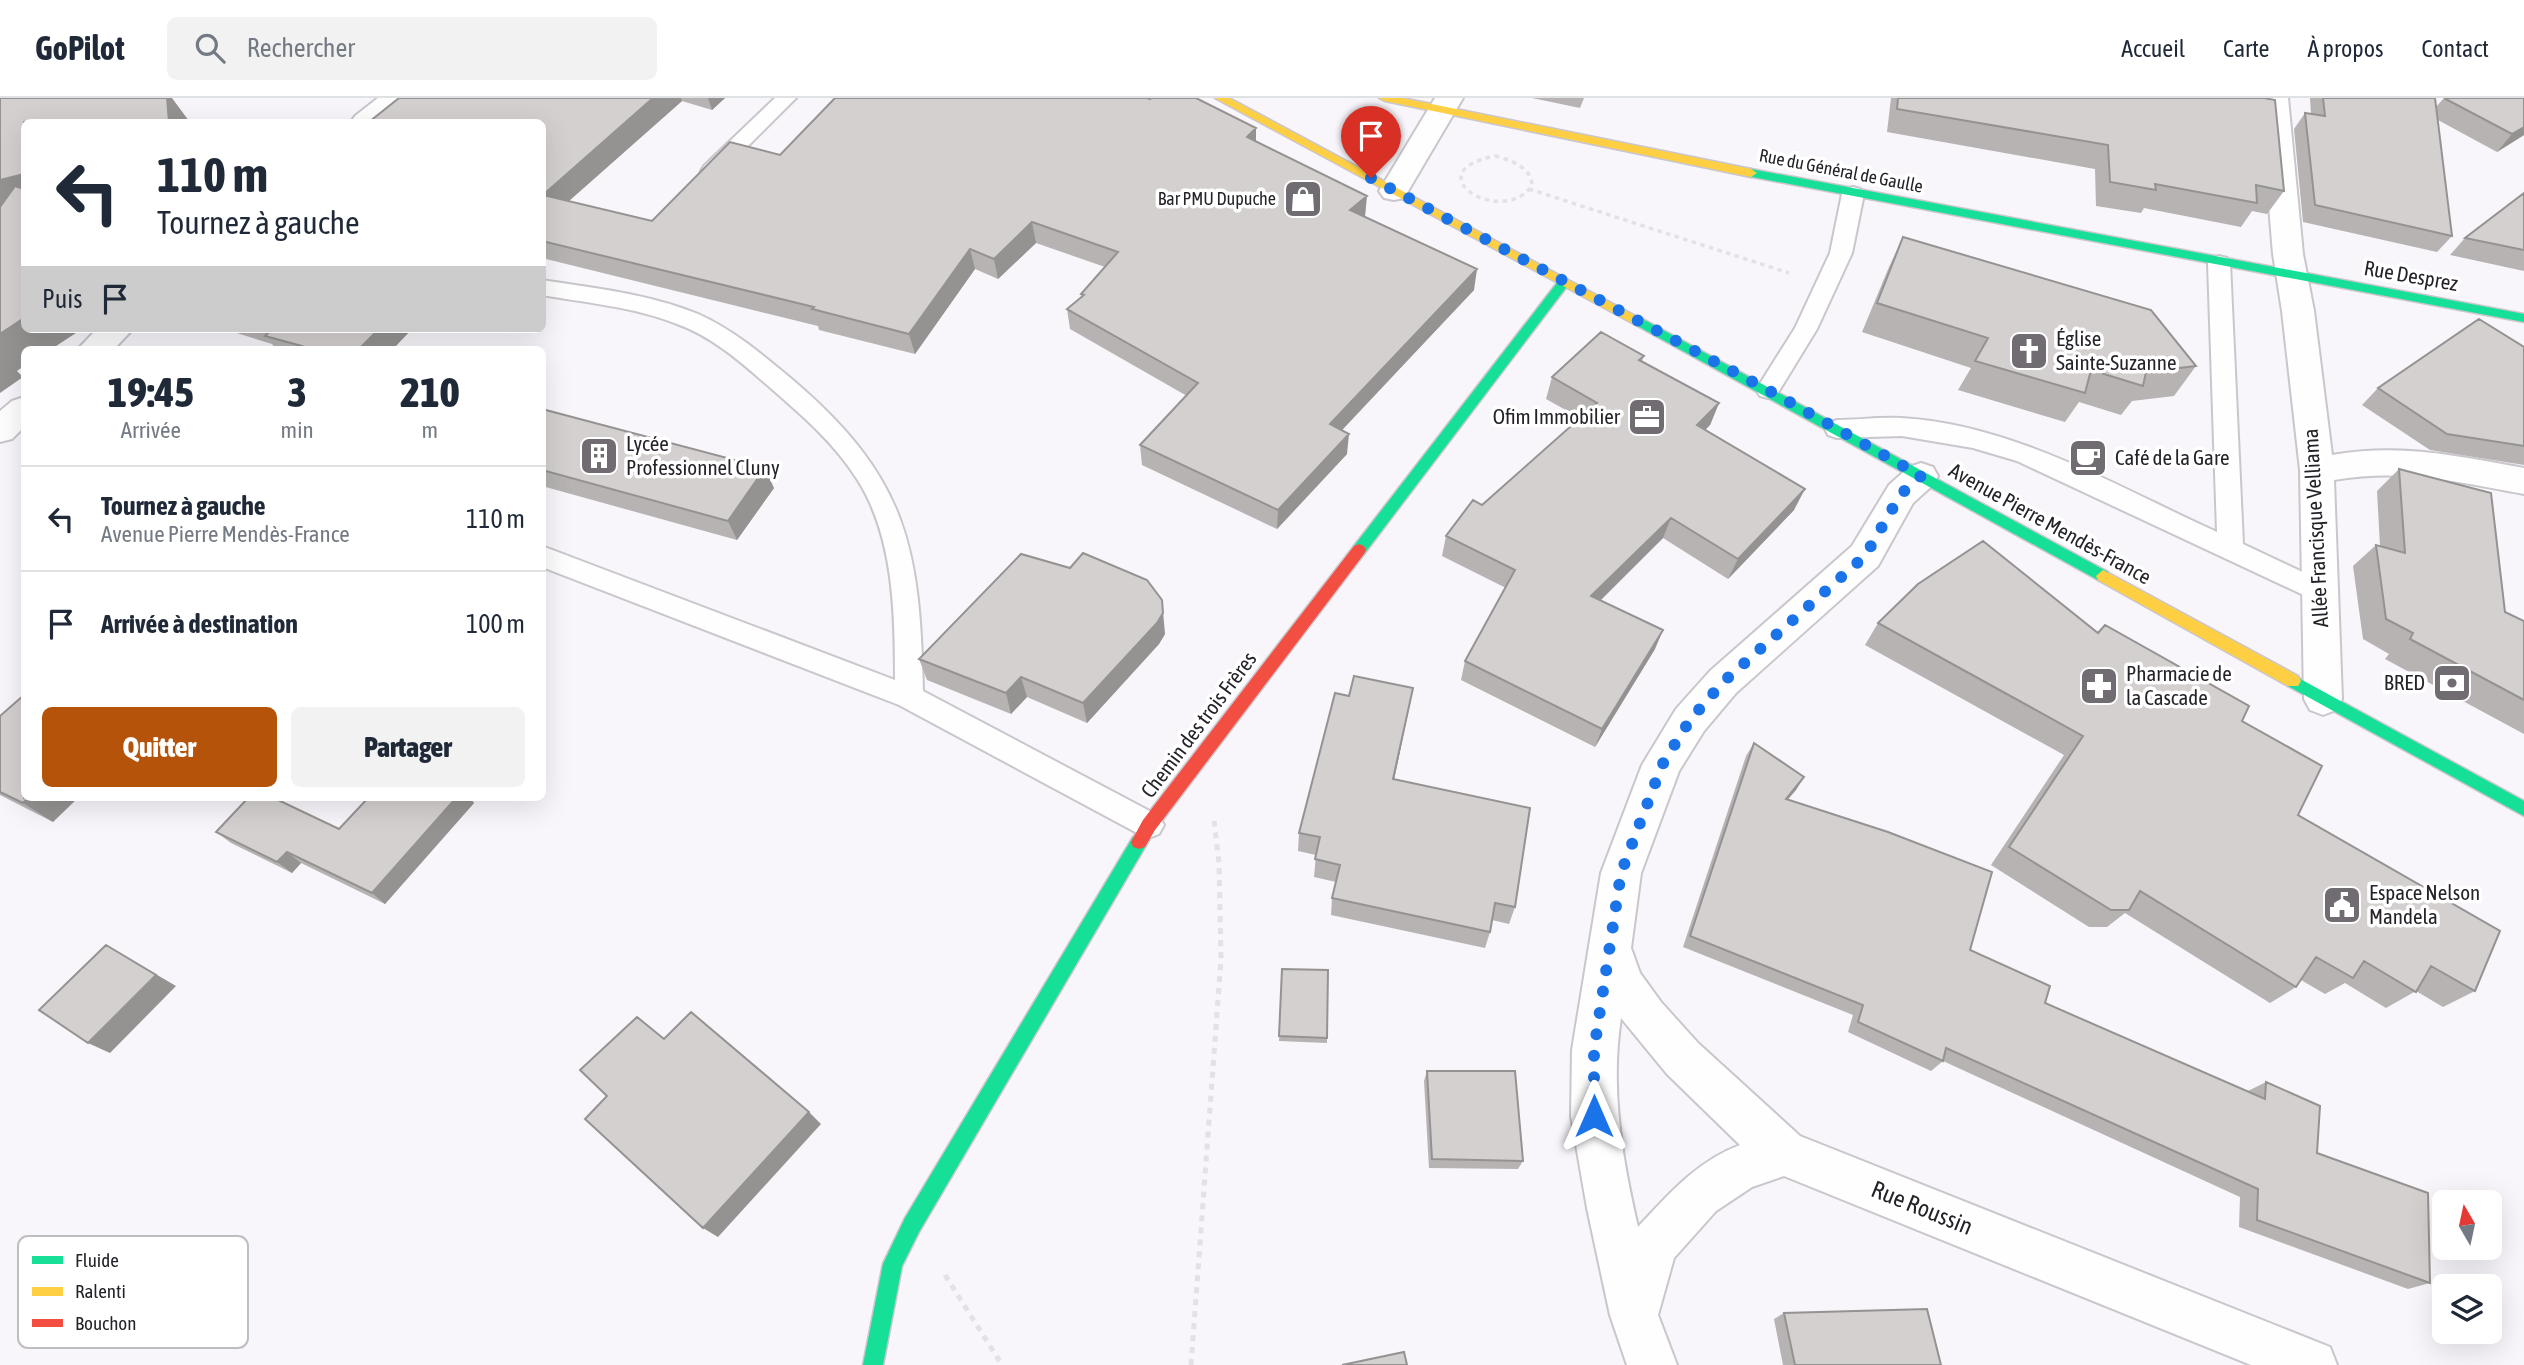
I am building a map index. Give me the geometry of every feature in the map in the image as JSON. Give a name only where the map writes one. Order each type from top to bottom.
[{"type":"street","points":[[369,119],[395,98]]},
{"type":"street","name":"Avenue Pierre Mendès-France","points":[[1221,98],[1768,390],[2524,809]]},
{"type":"street","name":"Rue du Général de Gaulle","points":[[1385,98],[1446,104],[1853,194],[2291,275]]},
{"type":"street","name":"Allée Francisque Velliama","points":[[2274,98],[2291,275],[2298,311],[2317,470],[2323,699]]},
{"type":"street","points":[[1394,191],[1446,104]]},
{"type":"street","name":"Rue Desprez","points":[[2291,275],[2524,318]]},
{"type":"street","name":"Chemin des trois Frères","points":[[873,1365],[893,1264],[912,1225],[1149,825],[1564,282]]},
{"type":"street","points":[[98,346],[112,333]]},
{"type":"street","points":[[0,430],[21,412]]},
{"type":"street","points":[[2317,470],[2364,462],[2417,462],[2524,481]]},
{"type":"street","points":[[1652,1365],[1634,1315],[1610,1208],[1594,1116],[1594,1050],[1621,873],[1662,765],[1690,720],[1723,682],[1865,556],[1901,494],[1921,476]]},
{"type":"street","name":"Rue Roussin","points":[[1610,949],[1628,992],[1656,1027],[1716,1092],[1784,1153],[2312,1365]]},
{"type":"street","points":[[1634,1315],[1654,1245],[1700,1195],[1739,1168],[1784,1153]]},
{"type":"lane","points":[[704,178],[786,98]]},
{"type":"lane","points":[[1768,390],[1807,329],[1841,253],[1853,194]]},
{"type":"lane","points":[[2219,263],[2230,550]]},
{"type":"lane","points":[[546,287],[687,319],[738,347],[835,433],[875,488],[898,553],[907,619],[909,697]]},
{"type":"lane","points":[[1838,429],[1902,427],[1973,439],[2026,455],[2319,590]]},
{"type":"lane","points":[[546,558],[909,697],[1149,825]]},
{"type":"path","points":[[1481,157],[1509,158],[1529,172],[1532,180],[1529,189],[1510,201],[1483,200],[1463,187],[1459,178],[1461,169],[1469,161],[1481,157]]},
{"type":"path","points":[[1529,189],[1826,286]]},
{"type":"path","points":[[1191,1365],[1221,959],[1219,863],[1212,804],[1194,766]]},
{"type":"path","points":[[912,1225],[1002,1365]]},
{"type":"building","points":[[0,98],[167,98],[169,119],[21,119],[21,175],[0,180]]},
{"type":"building","points":[[399,98],[653,98],[546,192],[546,119],[373,119]]},
{"type":"building","points":[[835,98],[1196,98],[1256,128],[1247,137],[1367,196],[1350,210],[1477,269],[1330,424],[1349,434],[1278,510],[1140,445],[1198,383],[1067,309],[1084,295],[1081,294],[1118,252],[1032,222],[994,259],[970,249],[909,334],[812,309],[814,307],[546,242],[546,196],[652,221],[730,142],[780,155]]},
{"type":"building","points":[[1898,98],[2275,100],[2284,191],[2256,185],[2257,203],[2155,184],[2156,190],[2110,182],[2108,145],[1897,109]]},
{"type":"building","points":[[2323,98],[2435,98],[2452,236],[2315,205],[2305,113],[2325,116]]},
{"type":"building","points":[[2444,98],[2524,98],[2524,127],[2512,134]]},
{"type":"building","points":[[15,186],[21,188],[21,320],[0,334],[0,207]]},
{"type":"building","points":[[2524,193],[2524,250],[2465,238]]},
{"type":"building","points":[[1903,237],[2151,310],[2196,366],[2146,372],[2143,386],[2091,370],[2085,393],[1975,361],[1988,338],[1877,303]]},
{"type":"building","points":[[2479,319],[2524,347],[2524,446],[2447,434],[2378,388]]},
{"type":"building","points":[[1601,332],[1644,356],[1639,360],[1719,403],[1697,425],[1805,489],[1738,559],[1671,518],[1591,596],[1663,630],[1602,729],[1465,661],[1515,570],[1446,536],[1473,500],[1482,505],[1597,403],[1552,377]]},
{"type":"building","points":[[268,333],[375,333],[362,346],[302,346],[265,336]]},
{"type":"building","name":"Lycée Professionnel Cluny","points":[[546,410],[765,468],[728,521],[546,471]]},
{"type":"building","points":[[2399,469],[2491,493],[2505,612],[2524,621],[2524,700],[2410,639],[2413,633],[2386,619],[2376,545],[2405,553]]},
{"type":"building","points":[[1983,541],[2098,633],[2105,625],[2249,706],[2242,721],[2322,766],[2298,815],[2500,931],[2475,991],[2431,966],[2416,992],[2364,961],[2353,978],[2316,957],[2296,987],[2140,891],[2129,910],[2111,910],[2009,847],[2083,736],[1878,623],[1918,584]]},
{"type":"building","points":[[1083,553],[1147,580],[1162,600],[1163,613],[1157,623],[1083,703],[1021,677],[1006,693],[919,659],[1021,554],[1070,568]]},
{"type":"building","points":[[1354,676],[1413,688],[1393,779],[1530,808],[1515,907],[1495,903],[1490,932],[1332,898],[1340,865],[1315,859],[1320,837],[1299,833],[1335,693],[1349,696]]},
{"type":"building","points":[[21,698],[23,803],[0,792],[0,716]]},
{"type":"building","points":[[1754,743],[1804,777],[1786,799],[1888,832],[1992,872],[1970,950],[2050,986],[2045,1003],[2265,1099],[2266,1082],[2320,1106],[2317,1153],[2428,1193],[2430,1283],[2257,1220],[2258,1189],[1946,1048],[1943,1061],[1858,1022],[1863,1005],[1690,936]]},
{"type":"building","points":[[245,801],[280,801],[339,829],[365,801],[453,801],[372,893],[287,852],[277,862],[216,832]]},
{"type":"building","points":[[106,945],[156,975],[88,1043],[39,1010]]},
{"type":"building","points":[[1282,969],[1328,970],[1327,1038],[1279,1036]]},
{"type":"building","points":[[691,1012],[809,1112],[703,1228],[585,1119],[607,1096],[580,1070],[637,1017],[664,1039]]},
{"type":"building","points":[[1427,1071],[1515,1071],[1523,1161],[1432,1159]]},
{"type":"building","points":[[1927,1309],[1941,1365],[1795,1365],[1784,1313]]},
{"type":"building","points":[[1404,1352],[1407,1365],[1342,1365]]},
{"type":"traffic: fast","points":[[1751,173],[2524,318]]},
{"type":"traffic: fast","points":[[1359,550],[1564,282]]},
{"type":"traffic: fast","points":[[1639,321],[2103,576]]},
{"type":"traffic: fast","points":[[2293,681],[2524,809]]},
{"type":"traffic: fast","points":[[873,1365],[893,1264],[912,1225],[1139,842]]},
{"type":"traffic: slow","points":[[1221,98],[1639,321]]},
{"type":"traffic: slow","points":[[1385,98],[1751,173]]},
{"type":"traffic: slow","points":[[2103,576],[2293,681]]},
{"type":"traffic: jam","points":[[1139,842],[1149,825],[1359,550]]},
{"type":"place","name":"Bar PMU Dupuche","points":[[1303,199]]},
{"type":"place","name":"Église Sainte-Suzanne","points":[[2029,351]]},
{"type":"place","name":"Ofim Immobilier","points":[[1647,417]]},
{"type":"place","name":"Lycée Professionnel Cluny","points":[[599,456]]},
{"type":"place","name":"Café de la Gare","points":[[2088,458]]},
{"type":"place","name":"BRED","points":[[2452,683]]},
{"type":"place","name":"Pharmacie de la Cascade","points":[[2099,686]]},
{"type":"place","name":"Espace Nelson Mandela","points":[[2342,905]]},
{"type":"route","points":[[1371,178],[1768,390],[1921,476],[1901,494],[1865,556],[1723,682],[1690,720],[1662,765],[1621,873],[1594,1050],[1594,1116]]}]
